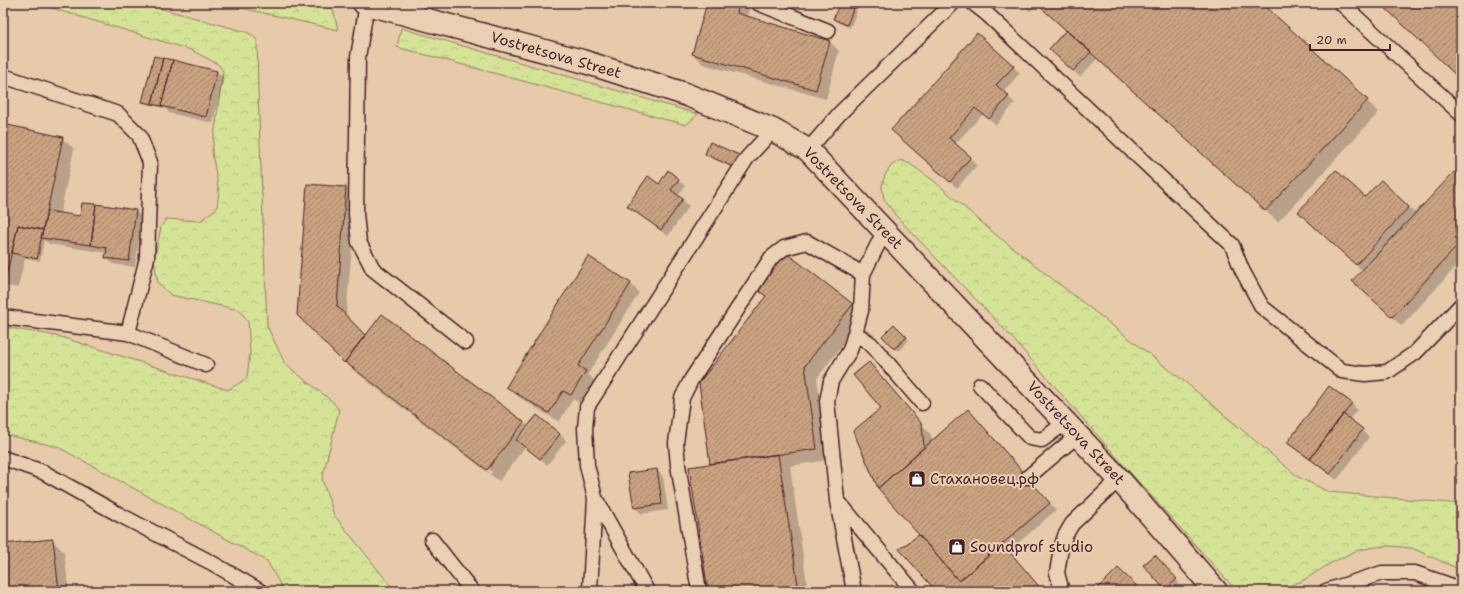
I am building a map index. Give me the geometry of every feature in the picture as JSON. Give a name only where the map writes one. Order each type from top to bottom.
[{"type":"street","name":"Vostretsova Street","points":[[365,3],[582,61],[685,94],[773,130],[808,150],[1119,479],[1216,591]]},
{"type":"lane","points":[[365,3],[358,57],[356,214],[359,242],[373,269],[466,342]]},
{"type":"lane","points":[[758,3],[828,31]]},
{"type":"lane","points":[[808,150],[840,114],[953,3]]},
{"type":"lane","points":[[973,3],[987,14],[1232,245],[1242,270],[1262,307],[1342,370],[1365,374],[1387,372],[1415,353],[1461,305]]},
{"type":"lane","points":[[1341,3],[1461,114]]},
{"type":"lane","points":[[3,76],[118,114],[139,135],[150,162],[147,258],[128,333]]},
{"type":"lane","points":[[647,591],[595,498],[587,465],[585,428],[587,407],[747,158],[773,130]]},
{"type":"lane","points":[[854,591],[837,500],[827,401],[831,381],[850,350],[855,333],[861,310],[863,274],[885,230]]},
{"type":"lane","points":[[699,591],[678,465],[676,443],[682,398],[690,380],[770,258],[784,248],[807,242],[863,274]]},
{"type":"lane","points":[[3,316],[128,333],[206,365]]},
{"type":"lane","points":[[855,333],[871,344],[922,403]]},
{"type":"lane","points":[[980,385],[1030,438],[1042,440],[1072,429]]},
{"type":"lane","points":[[1028,477],[1072,429]]},
{"type":"lane","points":[[3,458],[43,472],[120,515],[212,562],[260,591]]},
{"type":"lane","points":[[1062,591],[1057,573],[1061,548],[1065,536],[1072,524],[1119,479]]},
{"type":"lane","points":[[590,591],[595,498]]},
{"type":"lane","points":[[837,500],[913,591]]},
{"type":"lane","points":[[432,540],[472,591]]},
{"type":"lane","points":[[1326,591],[1382,573],[1415,572],[1461,589]]},
{"type":"green space","points":[[35,3],[141,3],[246,32],[254,36],[257,41],[267,326],[285,364],[333,402],[339,410],[322,479],[334,515],[395,591],[284,591],[267,561],[58,447],[3,434],[3,327],[58,336],[228,390],[247,378],[250,353],[248,322],[240,310],[171,295],[158,283],[154,261],[161,227],[166,219],[200,221],[217,208],[219,192],[212,152],[223,71],[218,64],[191,50]]},
{"type":"green space","points":[[220,3],[304,3],[333,9],[338,30]]},
{"type":"green space","points":[[401,28],[698,114],[686,125],[397,47]]},
{"type":"green space","points":[[901,160],[910,164],[934,181],[995,234],[1190,386],[1298,477],[1329,492],[1461,504],[1461,570],[1412,548],[1390,546],[1374,547],[1355,551],[1331,563],[1302,581],[1274,591],[1246,591],[1235,589],[1007,332],[897,217],[884,199],[882,186],[885,175],[892,165]]},
{"type":"building","points":[[707,3],[739,3],[737,13],[830,41],[816,90],[692,54]]},
{"type":"building","points":[[840,3],[854,7],[847,25],[833,19]]},
{"type":"building","points":[[1036,3],[1262,3],[1368,100],[1265,211]]},
{"type":"building","points":[[1380,3],[1455,3],[1461,9],[1461,80]]},
{"type":"building","points":[[1066,30],[1091,52],[1073,71],[1049,49]]},
{"type":"building","points":[[977,33],[1014,66],[996,85],[1009,96],[989,119],[975,108],[949,138],[971,157],[950,182],[891,130]]},
{"type":"building","points":[[154,56],[163,58],[152,104],[142,102]]},
{"type":"building","points":[[163,58],[173,60],[161,106],[152,104]]},
{"type":"building","points":[[173,60],[217,71],[206,117],[161,106]]},
{"type":"building","points":[[3,124],[63,137],[43,230],[18,225],[6,277],[3,276]]},
{"type":"building","points":[[710,142],[739,155],[733,167],[705,154]]},
{"type":"building","points":[[668,170],[679,179],[671,190],[683,199],[661,230],[627,206],[648,176],[659,184]]},
{"type":"building","points":[[1336,170],[1365,197],[1381,180],[1409,207],[1356,265],[1298,212]]},
{"type":"building","points":[[1454,172],[1461,178],[1461,242],[1392,317],[1352,281]]},
{"type":"building","points":[[307,184],[346,187],[337,306],[365,335],[344,363],[297,315]]},
{"type":"building","points":[[82,203],[96,204],[91,245],[41,238],[47,211],[80,216]]},
{"type":"building","points":[[96,204],[136,210],[129,261],[105,258],[107,248],[91,245]]},
{"type":"building","points":[[18,225],[43,230],[37,259],[12,253]]},
{"type":"building","points":[[785,252],[853,304],[805,366],[817,449],[710,464],[699,383],[766,296],[756,289]]},
{"type":"building","points":[[588,256],[631,283],[578,366],[586,371],[571,395],[563,391],[549,413],[506,387]]},
{"type":"building","points":[[382,314],[524,422],[487,470],[345,362]]},
{"type":"building","points":[[894,324],[907,337],[894,349],[882,336]]},
{"type":"building","points":[[869,362],[922,424],[924,447],[878,488],[853,431],[881,408],[853,375]]},
{"type":"building","points":[[1329,386],[1352,403],[1310,459],[1287,443]]},
{"type":"building","points":[[968,409],[1050,503],[959,581],[878,488]]},
{"type":"building","points":[[1343,414],[1363,429],[1330,474],[1310,459]]},
{"type":"building","points":[[537,415],[560,434],[540,459],[516,440]]},
{"type":"building","points":[[778,454],[799,591],[708,591],[689,467]]},
{"type":"building","points":[[657,469],[662,504],[634,508],[628,473]]},
{"type":"building","points":[[919,535],[959,581],[1003,544],[1043,591],[936,591],[899,549]]},
{"type":"building","points":[[53,539],[59,591],[3,591],[3,544]]},
{"type":"building","points":[[1155,555],[1177,579],[1165,590],[1143,565]]},
{"type":"building","points":[[1118,568],[1141,590],[1095,591]]},
{"type":"place","name":"Стахановец.рф","points":[[917,479]]},
{"type":"place","name":"Soundprof studio","points":[[957,547]]}]
